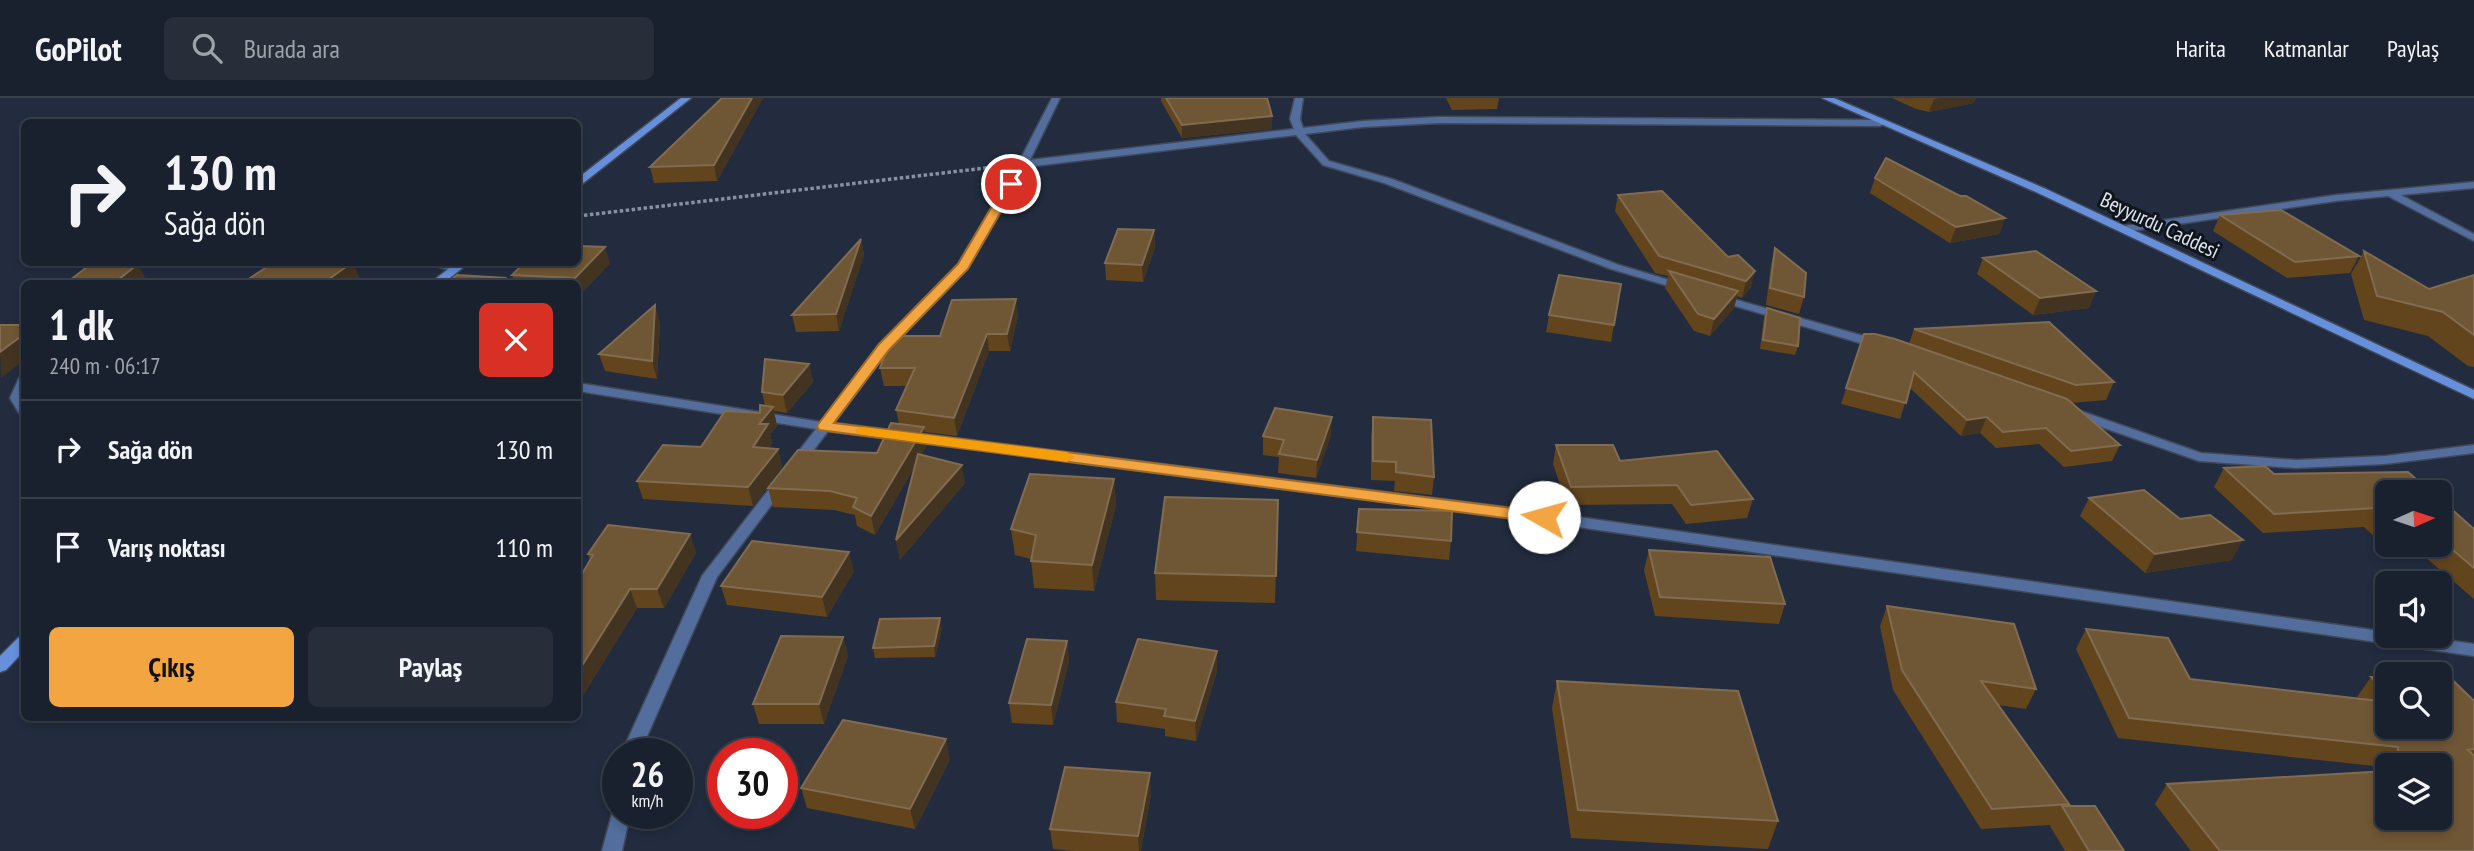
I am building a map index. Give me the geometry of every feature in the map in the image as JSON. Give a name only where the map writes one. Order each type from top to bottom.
[{"type":"street","points":[[581,180],[687,98]]},
{"type":"street","points":[[637,738],[710,576],[884,347],[963,266],[1023,164],[1056,98]]},
{"type":"street","points":[[1299,98],[1295,119],[1300,132],[1326,163],[1388,181],[1615,267],[1695,291]]},
{"type":"street","name":"Beyyurdu Caddesi","points":[[1826,98],[2124,229],[2474,395]]},
{"type":"street","points":[[1023,164],[1300,132],[1439,120],[1880,123]]},
{"type":"street","points":[[2124,229],[2387,192],[2474,185]]},
{"type":"street","points":[[2387,192],[2474,238]]},
{"type":"street","points":[[440,280],[460,266]]},
{"type":"street","points":[[1708,295],[1895,349]]},
{"type":"street","points":[[21,387],[16,398],[21,406]]},
{"type":"street","points":[[581,387],[824,426],[1544,517],[2474,650]]},
{"type":"street","points":[[2060,407],[2199,457],[2296,464],[2385,460],[2474,449]]},
{"type":"street","points":[[0,666],[21,645]]},
{"type":"street","points":[[612,851],[617,829]]},
{"type":"path","points":[[581,216],[1023,164]]},
{"type":"building","points":[[722,98],[752,98],[714,165],[650,167]]},
{"type":"building","points":[[1166,98],[1267,98],[1272,116],[1182,125]]},
{"type":"building","points":[[1886,158],[2005,218],[1956,227],[1875,178]]},
{"type":"building","points":[[1662,191],[1728,257],[1738,255],[1755,271],[1746,281],[1659,256],[1618,195]]},
{"type":"building","points":[[2281,210],[2359,256],[2295,262],[2220,215]]},
{"type":"building","points":[[1118,229],[1154,230],[1142,265],[1105,263]]},
{"type":"building","points":[[861,239],[836,314],[792,315]]},
{"type":"building","points":[[581,246],[605,247],[575,278],[512,275],[521,266],[581,266]]},
{"type":"building","points":[[1775,248],[1806,273],[1804,297],[1770,288]]},
{"type":"building","points":[[2036,251],[2096,291],[2040,298],[1983,258]]},
{"type":"building","points":[[2364,251],[2429,289],[2474,275],[2474,335],[2443,312],[2377,296]]},
{"type":"building","points":[[88,266],[136,266],[118,280],[70,280]]},
{"type":"building","points":[[268,266],[347,266],[328,280],[247,280]]},
{"type":"building","points":[[1669,271],[1738,291],[1714,319],[1698,314]]},
{"type":"building","points":[[457,275],[505,278],[503,280],[451,280]]},
{"type":"building","points":[[1559,275],[1621,284],[1614,325],[1549,315]]},
{"type":"building","points":[[1016,299],[1007,334],[987,334],[954,418],[896,410],[915,368],[880,368],[892,336],[940,336],[952,300]]},
{"type":"building","points":[[655,305],[652,361],[599,354]]},
{"type":"building","points":[[1767,308],[1800,318],[1798,346],[1763,340]]},
{"type":"building","points":[[2049,322],[2114,382],[2076,385],[1914,329]]},
{"type":"building","points":[[0,325],[21,325],[21,336],[0,352]]},
{"type":"building","points":[[1864,334],[1895,339],[2067,399],[2120,445],[2071,451],[2046,428],[2003,432],[1987,417],[1967,420],[1914,372],[1906,403],[1846,388]]},
{"type":"building","points":[[765,359],[809,364],[783,395],[762,392]]},
{"type":"building","points":[[760,405],[773,407],[759,424],[768,424],[753,447],[778,449],[748,487],[637,481],[663,445],[701,447],[725,411],[760,413]]},
{"type":"building","points":[[1275,408],[1332,417],[1317,460],[1279,454],[1284,440],[1263,436]]},
{"type":"building","points":[[1373,417],[1431,420],[1434,477],[1396,472],[1396,462],[1373,461]]},
{"type":"building","points":[[891,423],[924,427],[871,516],[853,507],[857,498],[830,491],[768,488],[798,450],[877,453]]},
{"type":"building","points":[[1556,445],[1613,445],[1620,461],[1717,451],[1753,499],[1691,505],[1677,485],[1571,487]]},
{"type":"building","points":[[918,454],[962,465],[896,540]]},
{"type":"building","points":[[2265,466],[2274,474],[2408,472],[2417,480],[2375,480],[2375,508],[2274,514],[2224,468]]},
{"type":"building","points":[[1030,474],[1114,479],[1092,565],[1031,561],[1036,535],[1011,529]]},
{"type":"building","points":[[2144,490],[2180,519],[2210,515],[2243,540],[2155,554],[2089,498]]},
{"type":"building","points":[[1165,497],[1278,500],[1276,576],[1155,573]]},
{"type":"building","points":[[1359,509],[1452,511],[1451,541],[1357,532]]},
{"type":"building","points":[[2452,510],[2474,529],[2474,568],[2452,549]]},
{"type":"building","points":[[608,525],[690,534],[657,589],[630,589],[581,667],[581,576],[593,555],[588,554]]},
{"type":"building","points":[[752,541],[849,552],[822,597],[721,586]]},
{"type":"building","points":[[1649,550],[1770,557],[1785,604],[1660,597]]},
{"type":"building","points":[[1887,606],[2014,624],[2036,689],[1981,681],[2069,804],[1992,809],[1902,670]]},
{"type":"building","points":[[940,618],[934,646],[873,648],[880,619]]},
{"type":"building","points":[[2086,629],[2168,638],[2190,679],[2375,701],[2375,739],[2452,739],[2452,680],[2474,701],[2474,749],[2468,750],[2474,756],[2474,851],[2220,851],[2167,784],[2375,772],[2375,830],[2452,830],[2452,753],[2398,753],[2398,747],[2129,718]]},
{"type":"building","points":[[781,636],[843,637],[819,704],[753,704]]},
{"type":"building","points":[[1027,639],[1067,641],[1051,705],[1009,703]]},
{"type":"building","points":[[1138,639],[1217,651],[1195,721],[1164,716],[1166,709],[1116,702]]},
{"type":"building","points":[[1557,681],[1738,691],[1778,821],[1578,810]]},
{"type":"building","points":[[843,720],[946,739],[910,809],[801,788]]},
{"type":"building","points":[[1065,767],[1150,773],[1138,836],[1050,829]]},
{"type":"building","points":[[2062,806],[2095,806],[2124,851],[2089,851]]},
{"type":"slow traffic","points":[[863,431],[1067,457]]},
{"type":"route","points":[[1011,184],[963,266],[884,347],[824,426],[1544,517]]}]
